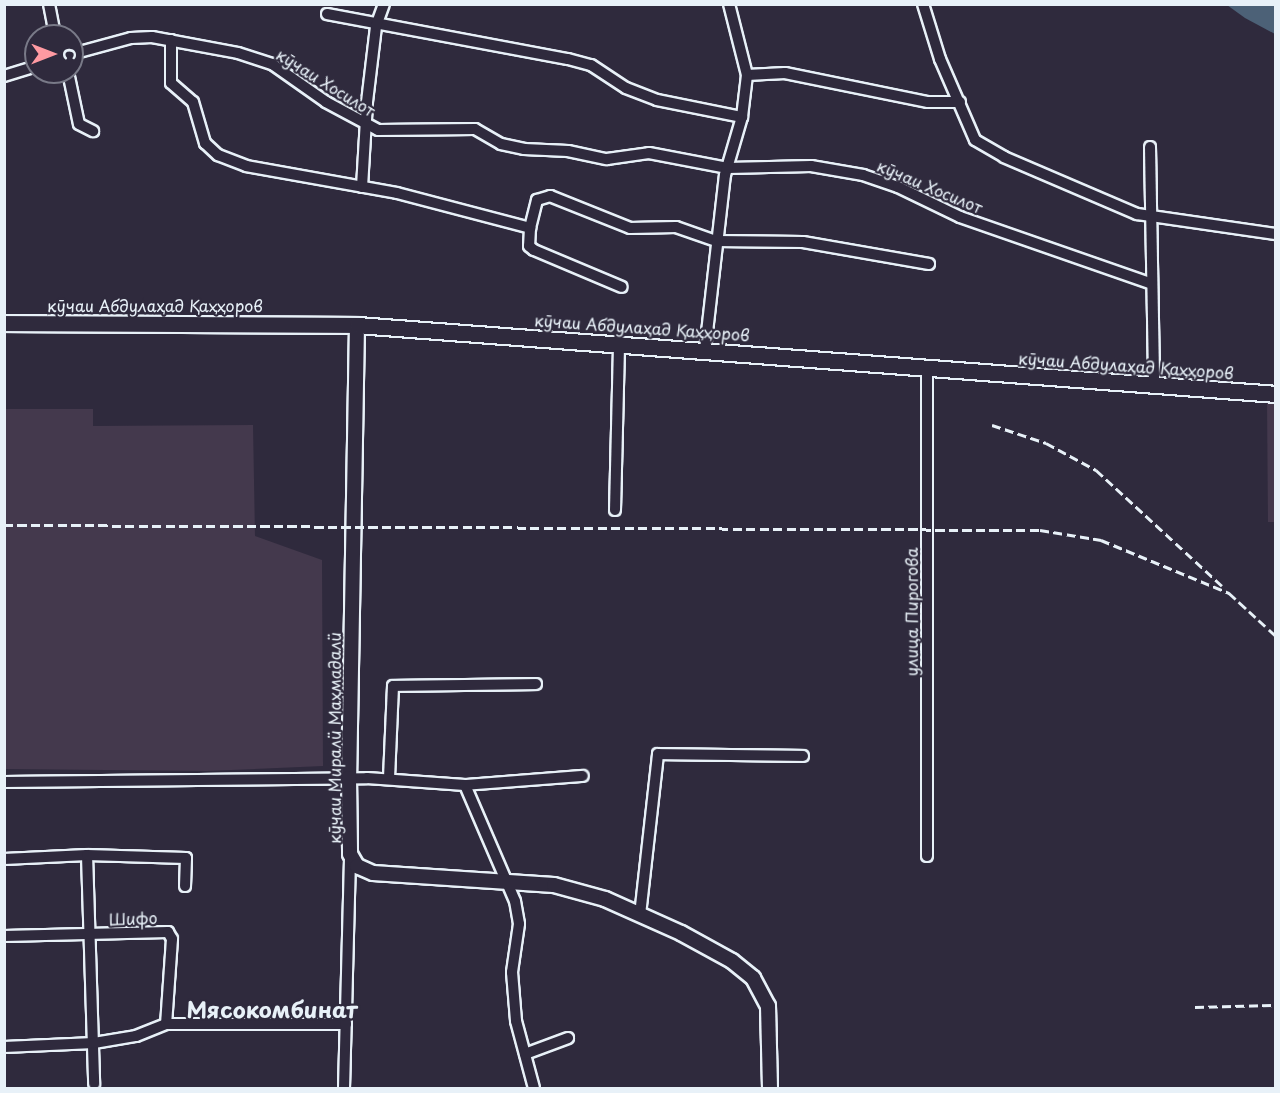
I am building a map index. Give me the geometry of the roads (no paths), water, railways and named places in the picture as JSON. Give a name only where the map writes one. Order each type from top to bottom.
[{"type":"main road","name":"кӯчаи Абдулаҳад Қаҳҳоров","points":[[4,322],[357,325],[1275,394]]},
{"type":"street","points":[[49,4],[53,24]]},
{"type":"street","points":[[362,187],[376,26],[384,4]]},
{"type":"street","points":[[705,350],[716,240],[728,168],[742,117],[747,75],[729,4]]},
{"type":"street","points":[[923,4],[936,49],[975,141],[1004,157],[1137,214],[1275,234]]},
{"type":"street","points":[[327,14],[376,26],[568,59],[591,65],[626,88],[657,100],[742,117]]},
{"type":"street","name":"кӯчаи Хосилот","points":[[84,51],[141,37],[238,52],[272,64],[326,102],[382,130],[475,129],[501,144],[524,149],[567,151],[607,159],[649,153],[728,168],[811,166],[863,175],[898,187],[960,217],[1152,284]]},
{"type":"street","points":[[171,40],[171,83],[193,102],[209,150],[246,166],[362,187],[530,228]]},
{"type":"street","points":[[4,76],[24,70]]},
{"type":"street","points":[[747,75],[785,73],[928,102],[960,102]]},
{"type":"street","points":[[71,84],[79,124],[93,131]]},
{"type":"street","points":[[1150,147],[1154,386]]},
{"type":"street","points":[[622,286],[529,246],[530,228],[537,200],[550,196],[630,228],[676,227],[716,240],[803,242],[929,264]]},
{"type":"street","name":"кӯчаи Миралӣ Маҳмадалӣ","points":[[357,325],[349,778],[351,854],[357,866],[372,873],[554,885],[605,899],[732,961],[753,978],[768,1006],[770,1089]]},
{"type":"street","points":[[615,510],[620,344]]},
{"type":"street","name":"улица Пирогова","points":[[927,369],[927,856]]},
{"type":"street","points":[[389,778],[393,686],[536,684]]},
{"type":"street","points":[[640,915],[658,754],[803,756]]},
{"type":"street","points":[[4,782],[389,778],[465,785],[583,776]]},
{"type":"street","points":[[465,785],[508,883],[519,924],[512,972],[516,1021],[534,1089]]},
{"type":"street","points":[[344,1089],[351,854]]},
{"type":"street","points":[[4,859],[87,855],[186,858],[185,886]]},
{"type":"street","points":[[87,855],[87,935],[94,1043],[94,1084]]},
{"type":"street","name":"Шифо","points":[[4,936],[164,931],[171,934],[166,1024]]},
{"type":"street","points":[[4,1047],[94,1043],[136,1036],[166,1024],[346,1024]]},
{"type":"street","points":[[525,1054],[568,1038]]},
{"type":"water","points":[[1227,5],[1275,5],[1275,34],[1245,18]]},
{"type":"railway","points":[[992,425],[1046,443],[1096,470],[1222,586]]},
{"type":"railway","points":[[4,525],[1040,530],[1101,540],[1229,593],[1276,636]]},
{"type":"railway","points":[[1195,1007],[1276,1005]]},
{"type":"district","name":"Мясокомбинат","points":[[272,1009]]}]
